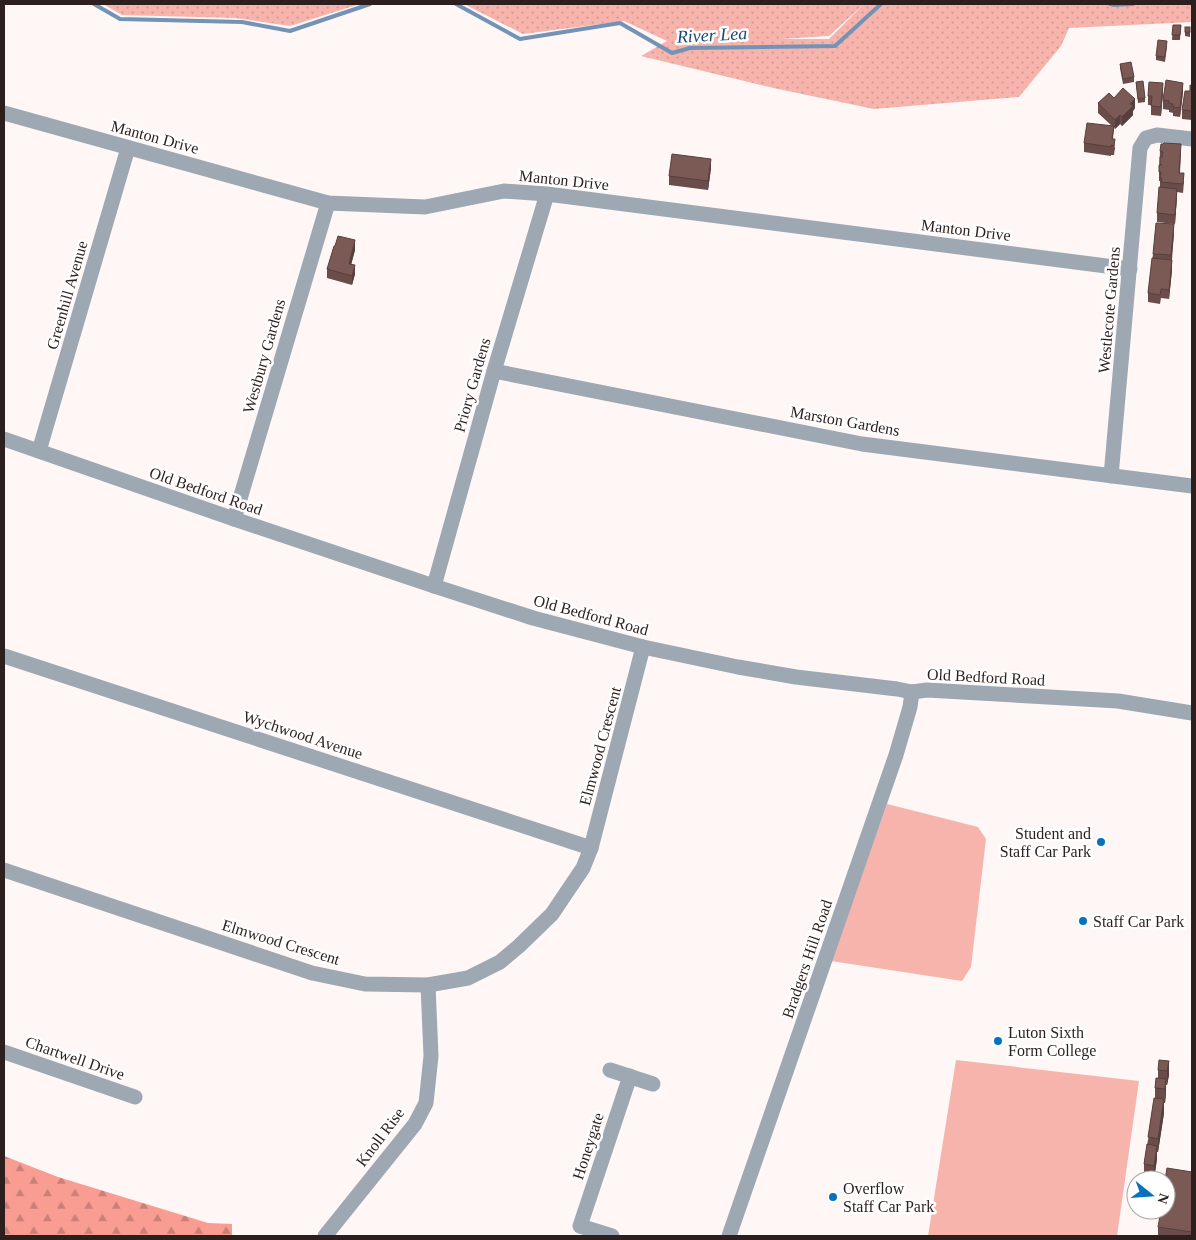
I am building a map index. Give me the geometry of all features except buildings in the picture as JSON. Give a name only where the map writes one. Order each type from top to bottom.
[{"type":"street","name":"Manton Drive","points":[[4,113],[328,203],[425,207],[504,191],[547,194],[1130,268]]},
{"type":"street","name":"Westlecote Gardens","points":[[1111,476],[1140,148],[1146,138],[1157,136],[1192,139]]},
{"type":"street","name":"Greenhill Avenue","points":[[39,452],[128,148]]},
{"type":"street","name":"Priory Gardens","points":[[434,586],[494,371],[547,194]]},
{"type":"street","name":"Westbury Gardens","points":[[234,519],[328,203]]},
{"type":"street","name":"Marston Gardens","points":[[494,371],[862,444],[1192,486]]},
{"type":"street","name":"Old Bedford Road","points":[[4,439],[434,586],[533,618],[643,647],[796,677],[912,692],[927,690],[1118,702],[1192,712]]},
{"type":"street","name":"Elmwood Crescent","points":[[4,870],[312,973],[365,984],[428,985],[468,978],[500,962],[519,946],[552,914],[583,868],[591,848],[643,647]]},
{"type":"street","name":"Wychwood Avenue","points":[[4,656],[591,848]]},
{"type":"street","name":"Bradgers Hill Road","points":[[729,1236],[896,755],[910,707],[912,692]]},
{"type":"street","name":"Knoll Rise","points":[[325,1236],[414,1124],[426,1103],[431,1056],[428,985]]},
{"type":"street","name":"Chartwell Drive","points":[[4,1052],[135,1097]]},
{"type":"street","points":[[610,1070],[653,1084]]},
{"type":"street","name":"Honeygate","points":[[612,1236],[578,1231],[630,1076]]},
{"type":"shaded area","points":[[103,4],[360,4],[290,26],[235,18],[122,15]]},
{"type":"shaded area","points":[[464,4],[864,4],[1192,4],[1192,22],[1069,28],[1061,46],[1019,97],[874,109],[778,89],[641,56],[667,41],[624,21],[523,34]],"holes":[[[864,4],[829,39],[781,39],[829,36]]]},
{"type":"shaded area","points":[[887,804],[978,827],[986,839],[971,967],[962,981],[831,961]]},
{"type":"shaded area","points":[[956,1060],[1139,1081],[1117,1236],[928,1236]]},
{"type":"green space","points":[[4,1156],[58,1177],[208,1223],[232,1224],[232,1236],[4,1236]]},
{"type":"waterway","name":"River Lea","points":[[94,4],[120,19],[242,22],[290,31],[370,4]]},
{"type":"waterway","name":"River Lea","points":[[456,4],[520,39],[620,23],[672,53],[690,48],[835,46],[881,4]]},
{"type":"waterway","name":"River Lea","points":[[1110,4],[1133,4]]},
{"type":"place","name":"Student and Staff Car Park","points":[[1101,842]]},
{"type":"place","name":"Staff Car Park","points":[[1083,921]]},
{"type":"place","name":"Luton Sixth Form College","points":[[998,1041]]},
{"type":"place","name":"Overflow Staff Car Park","points":[[833,1197]]}]
